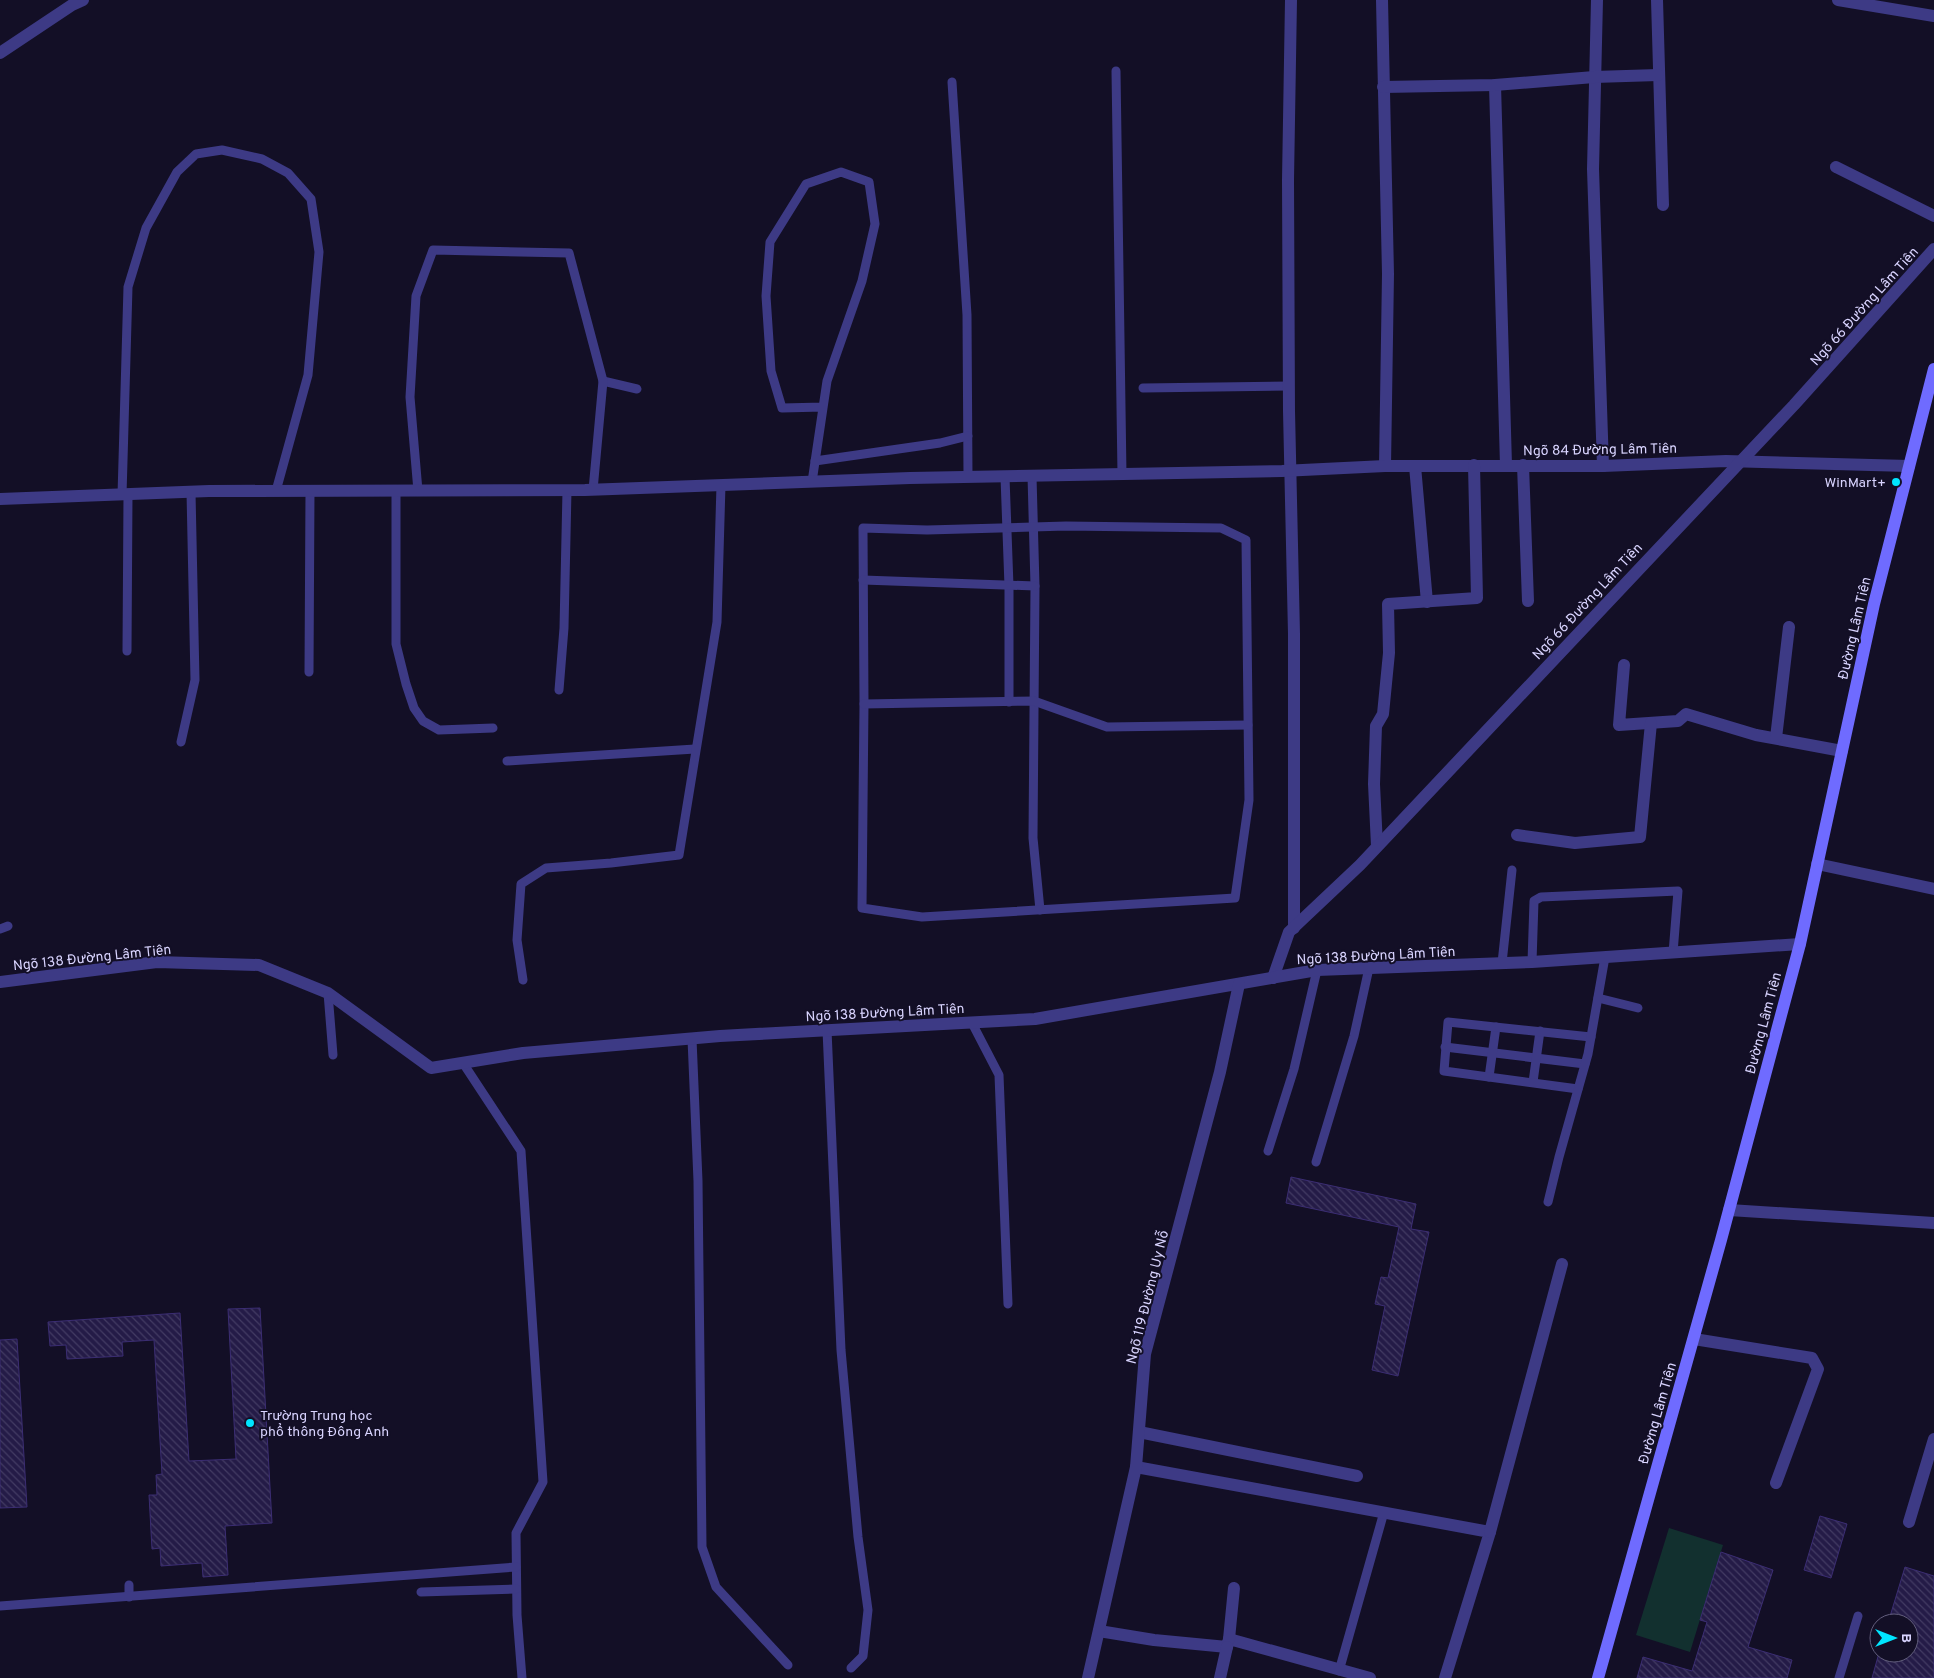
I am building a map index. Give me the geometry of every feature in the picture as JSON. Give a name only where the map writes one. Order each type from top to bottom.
[{"type":"street","points":[[0,53],[72,5],[83,0]]},
{"type":"street","points":[[1292,0],[1288,180],[1289,386],[1294,634],[1294,928]]},
{"type":"street","points":[[1382,0],[1388,274],[1386,466]]},
{"type":"street","points":[[1596,0],[1593,169],[1603,466]]},
{"type":"street","points":[[1657,0],[1663,205]]},
{"type":"street","points":[[1838,0],[1934,16]]},
{"type":"street","points":[[1383,87],[1495,85],[1658,74]]},
{"type":"street","points":[[1495,85],[1506,465]]},
{"type":"street","points":[[1836,167],[1934,216]]},
{"type":"street","name":"Ngõ 66 Đường Lâm Tiên","points":[[1273,978],[1289,932],[1377,846],[1741,461],[1870,322],[1934,249]]},
{"type":"street","name":"Đường Lâm Tiên","points":[[1598,1678],[1694,1339],[1800,944],[1874,604],[1934,370]]},
{"type":"street","name":"Ngõ 84 Đường Lâm Tiên","points":[[0,499],[191,492],[593,490],[968,477],[1291,471],[1386,466],[1603,466],[1741,461],[1909,466]]},
{"type":"street","points":[[1377,846],[1374,784],[1376,726],[1383,714],[1389,653],[1388,604],[1477,598],[1474,465]]},
{"type":"street","points":[[1523,465],[1528,601]]},
{"type":"street","points":[[1415,466],[1427,602]]},
{"type":"street","points":[[1776,738],[1789,627]]},
{"type":"street","points":[[1624,665],[1619,725],[1678,721],[1686,714],[1756,735],[1842,751]]},
{"type":"street","points":[[1517,835],[1575,843],[1640,837],[1651,723]]},
{"type":"street","points":[[1817,864],[1934,889]]},
{"type":"street","name":"Ngõ 138 Đường Lâm Tiên","points":[[0,982],[157,962],[259,965],[328,993],[431,1068],[523,1053],[692,1039],[1035,1019],[1318,970],[1502,964],[1800,944]]},
{"type":"street","name":"Ngõ 119 Đường Uy Nỗ","points":[[1088,1678],[1136,1467],[1145,1354],[1220,1072],[1239,984]]},
{"type":"street","points":[[1729,1210],[1934,1223]]},
{"type":"street","points":[[1445,1678],[1490,1532],[1562,1264]]},
{"type":"street","points":[[1694,1339],[1812,1358],[1818,1368],[1776,1483]]},
{"type":"street","points":[[1139,1432],[1357,1476]]},
{"type":"street","points":[[1909,1522],[1934,1439]]},
{"type":"street","points":[[1136,1467],[1490,1532]]},
{"type":"street","points":[[1220,1678],[1228,1643],[1234,1588]]},
{"type":"street","points":[[1099,1631],[1154,1640],[1228,1643],[1370,1678]]},
{"type":"lane","points":[[1116,71],[1122,474]]},
{"type":"lane","points":[[952,82],[967,314],[968,477]]},
{"type":"lane","points":[[127,650],[125,495],[128,287],[146,228],[177,172],[196,154],[222,150],[262,158],[288,174],[312,199],[319,252],[308,375],[276,491]]},
{"type":"lane","points":[[812,482],[827,381],[862,281],[875,224],[869,182],[841,172],[806,184],[770,242],[766,296],[771,371],[782,408],[823,407]]},
{"type":"lane","points":[[418,491],[410,397],[413,342],[416,296],[433,250],[569,253],[603,381],[593,490]]},
{"type":"lane","points":[[603,381],[637,389]]},
{"type":"lane","points":[[1143,388],[1289,386]]},
{"type":"lane","points":[[815,461],[940,443],[968,436]]},
{"type":"lane","points":[[1032,476],[1035,586],[1033,838],[1040,910]]},
{"type":"lane","points":[[1006,477],[1009,586],[1009,702]]},
{"type":"lane","points":[[523,980],[517,940],[521,884],[546,868],[679,855],[717,622],[722,485]]},
{"type":"lane","points":[[559,690],[564,628],[567,490]]},
{"type":"lane","points":[[309,672],[310,491]]},
{"type":"lane","points":[[396,491],[396,644],[414,708],[423,720],[439,730],[493,728]]},
{"type":"lane","points":[[181,742],[195,680],[191,492]]},
{"type":"lane","points":[[1006,527],[1221,528],[1246,540],[1249,800],[1235,898],[922,917],[862,908],[863,528],[927,530],[1006,527]]},
{"type":"lane","points":[[862,580],[1035,586]]},
{"type":"lane","points":[[864,704],[1034,701],[1108,727],[1248,725]]},
{"type":"lane","points":[[506,761],[695,750]]},
{"type":"lane","points":[[1502,964],[1512,870]]},
{"type":"lane","points":[[1532,962],[1534,901],[1541,897],[1678,891],[1672,953]]},
{"type":"lane","points":[[1548,1202],[1585,1064],[1604,957]]},
{"type":"lane","points":[[1316,1162],[1354,1036],[1369,968]]},
{"type":"lane","points":[[1268,1151],[1294,1069],[1318,970]]},
{"type":"lane","points":[[328,993],[333,1055]]},
{"type":"lane","points":[[1598,998],[1638,1008]]},
{"type":"lane","points":[[1578,1089],[1444,1072],[1448,1022],[1591,1037]]},
{"type":"lane","points":[[972,1023],[999,1075],[1008,1304]]},
{"type":"lane","points":[[1489,1077],[1496,1027]]},
{"type":"lane","points":[[827,1030],[841,1350],[858,1537],[868,1610],[863,1656],[851,1668]]},
{"type":"lane","points":[[1533,1082],[1538,1058],[1540,1031]]},
{"type":"lane","points":[[692,1039],[698,1182],[702,1547],[716,1587],[788,1665]]},
{"type":"lane","points":[[1445,1047],[1585,1064]]},
{"type":"lane","points":[[464,1063],[520,1151],[543,1482],[516,1533],[516,1589],[522,1678]]},
{"type":"lane","points":[[1339,1671],[1384,1512]]},
{"type":"lane","points":[[0,1606],[516,1567]]},
{"type":"lane","points":[[129,1585],[129,1596]]},
{"type":"lane","points":[[421,1592],[516,1589]]},
{"type":"lane","points":[[1838,1678],[1858,1616]]},
{"type":"green space","points":[[1669,1528],[1723,1545],[1690,1652],[1636,1635]]},
{"type":"building","points":[[1291,1177],[1416,1204],[1411,1229],[1429,1232],[1398,1376],[1372,1370],[1385,1306],[1375,1304],[1381,1277],[1388,1278],[1399,1227],[1286,1203]]},
{"type":"building","points":[[260,1308],[272,1523],[225,1526],[228,1575],[203,1577],[202,1563],[161,1566],[160,1548],[152,1549],[149,1495],[157,1495],[156,1475],[162,1474],[154,1340],[122,1342],[123,1356],[67,1359],[66,1345],[50,1346],[48,1322],[180,1313],[189,1461],[236,1459],[228,1309]]},
{"type":"building","points":[[17,1339],[27,1507],[0,1508],[0,1340]]},
{"type":"building","points":[[1820,1516],[1847,1524],[1831,1578],[1804,1570]]},
{"type":"building","points":[[1721,1552],[1773,1570],[1748,1647],[1792,1660],[1787,1678],[1637,1678],[1643,1657],[1692,1671],[1707,1622],[1700,1620]]},
{"type":"building","points":[[1905,1567],[1934,1576],[1934,1678],[1872,1678],[1876,1663],[1919,1663],[1919,1613],[1891,1613]]},
{"type":"place","name":"WinMart+","points":[[1896,482]]},
{"type":"place","name":"Trường Trung học phổ thông Đông Anh","points":[[250,1423]]}]
